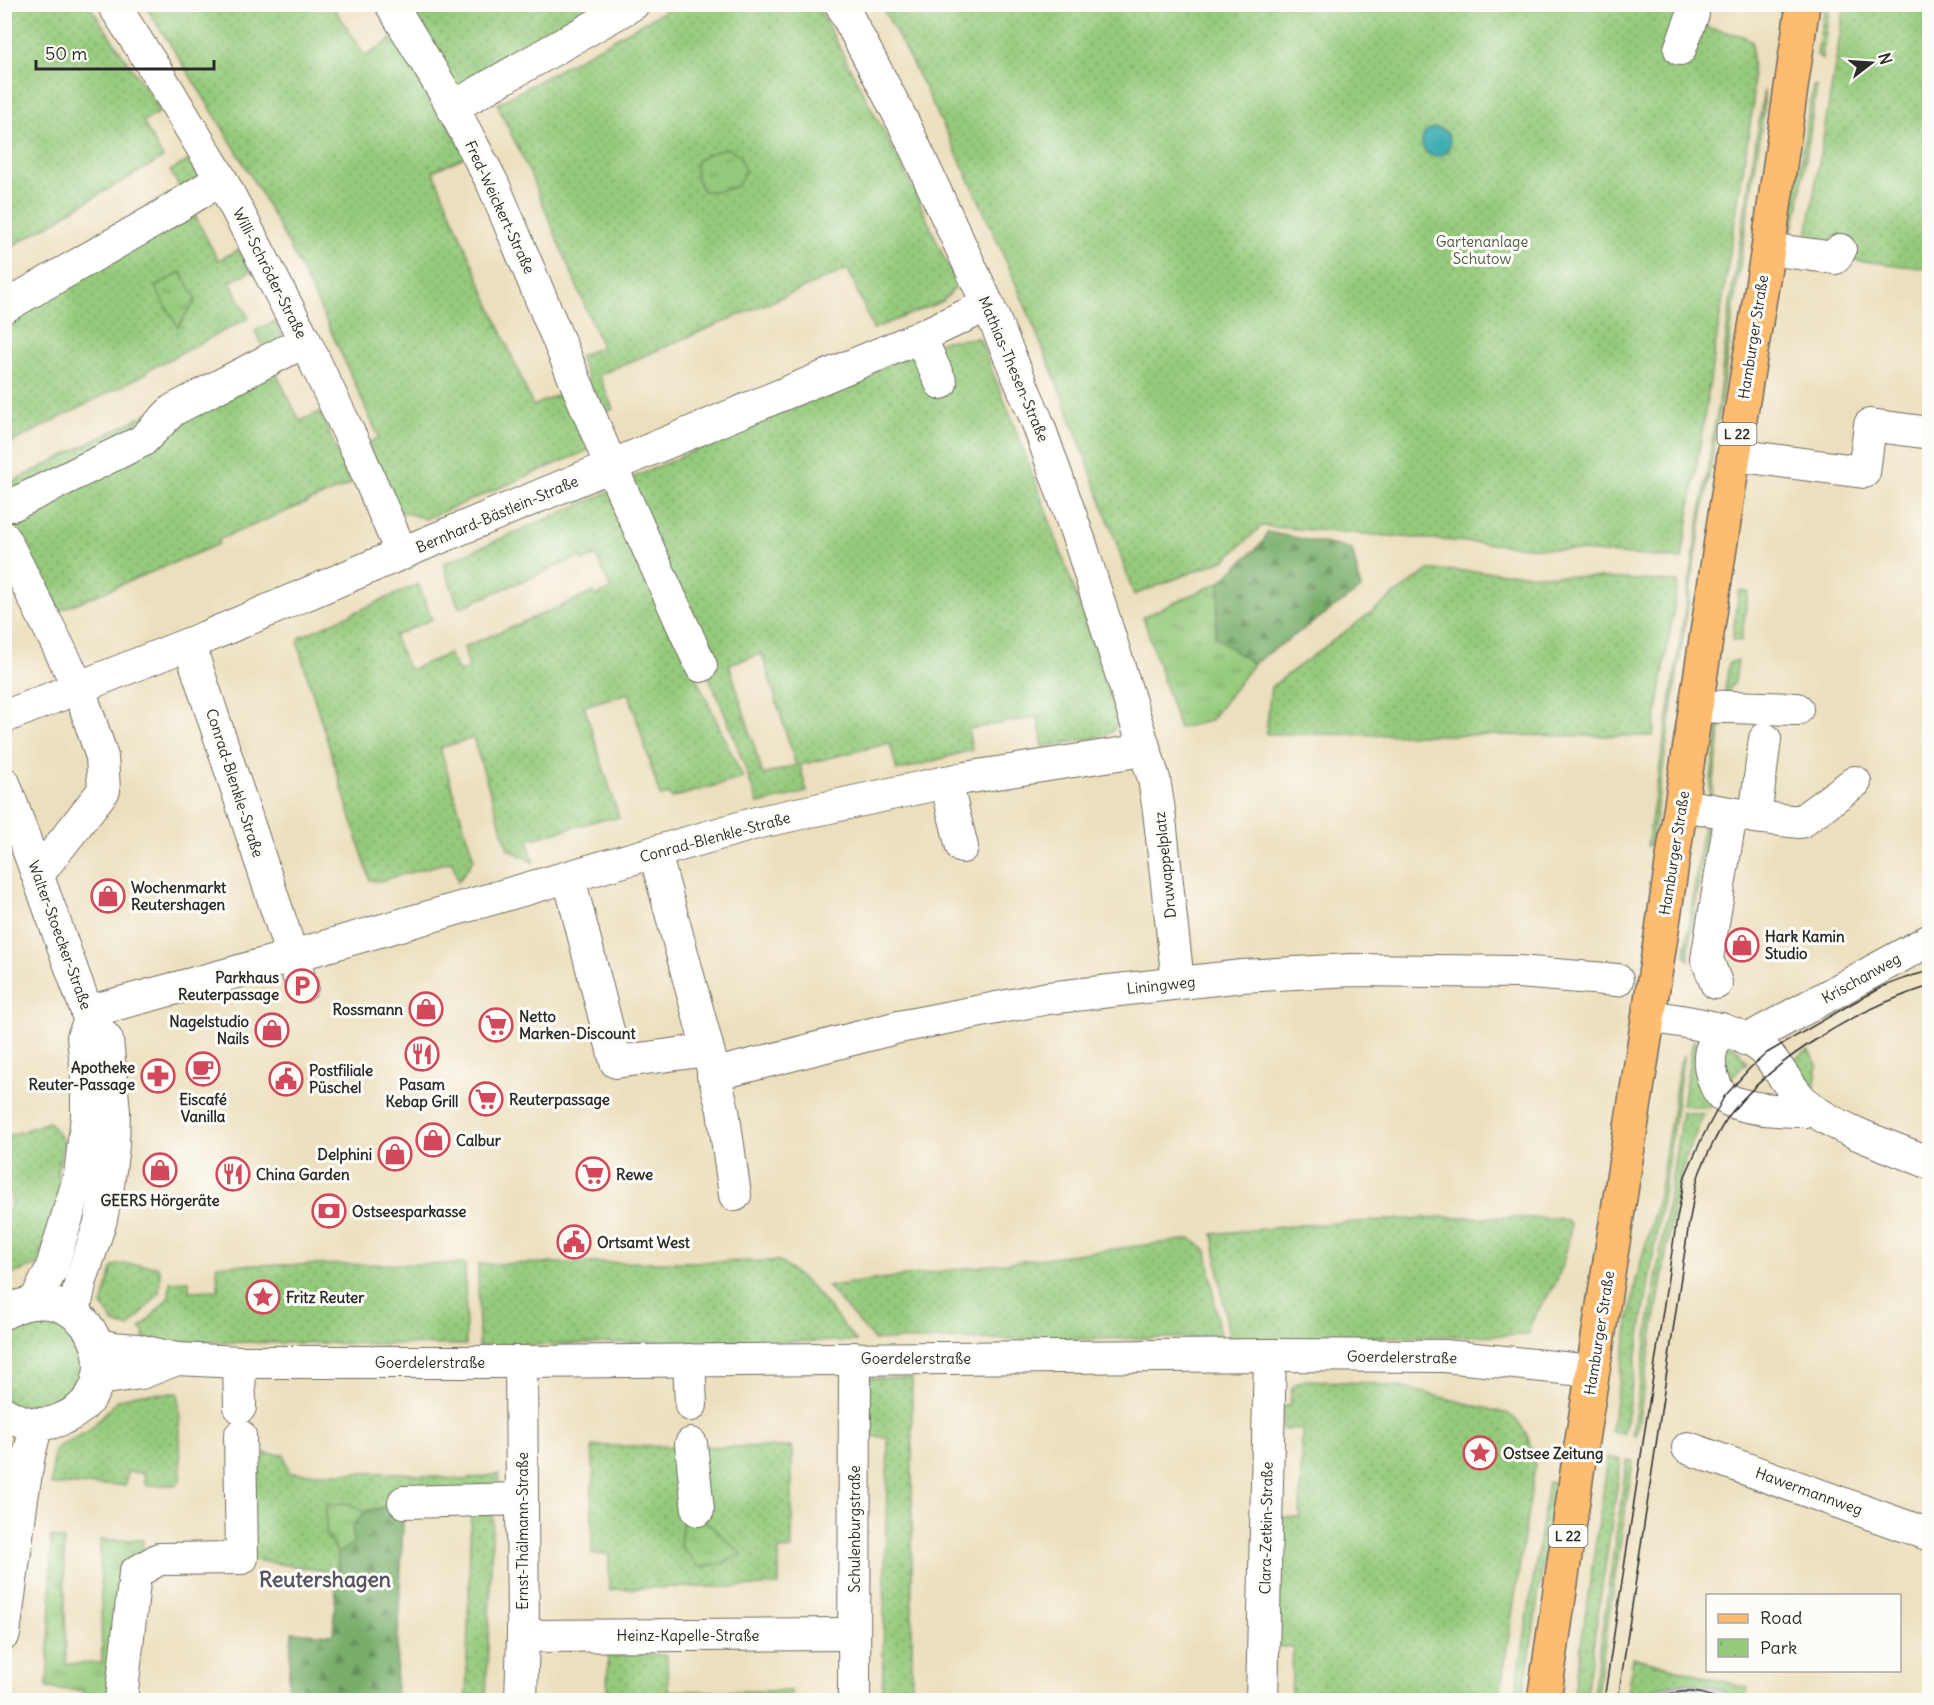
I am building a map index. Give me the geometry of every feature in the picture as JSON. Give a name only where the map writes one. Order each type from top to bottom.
[{"type":"main road","name":"Hamburger Straße","points":[[1544,1701],[1803,4]]},
{"type":"street","name":"Willi-Schröder-Straße","points":[[113,4],[221,179],[305,341],[357,450],[402,554]]},
{"type":"street","name":"Fred-Weickert-Straße","points":[[391,4],[453,107],[493,184],[611,466],[701,666]]},
{"type":"street","points":[[453,107],[633,4]]},
{"type":"street","name":"Mathias-Thesen-Straße","points":[[842,4],[904,124],[988,306],[1037,421],[1081,545],[1144,750]]},
{"type":"street","points":[[1680,50],[1693,14]]},
{"type":"street","points":[[4,307],[154,221],[221,179]]},
{"type":"street","points":[[1767,249],[1835,258],[1840,250]]},
{"type":"street","name":"Bernhard-Bästlein-Straße","points":[[4,717],[189,644],[920,337],[988,306]]},
{"type":"street","points":[[920,337],[941,383]]},
{"type":"street","points":[[12,505],[142,441],[173,410],[305,341]]},
{"type":"street","points":[[1734,455],[1864,472],[1870,425],[1929,433]]},
{"type":"street","points":[[4,538],[79,688],[102,757],[104,790],[38,874]]},
{"type":"street","name":"Conrad-Blenkle-Straße","points":[[189,644],[292,956]]},
{"type":"street","points":[[1696,706],[1797,709]]},
{"type":"street","points":[[1716,983],[1707,959],[1743,815],[1765,739]]},
{"type":"street","name":"Conrad-Blenkle-Straße","points":[[89,1016],[569,878],[609,877],[655,853],[760,822],[946,782],[1144,750]]},
{"type":"street","name":"Druwappelplatz","points":[[1144,750],[1154,779],[1160,811],[1178,982]]},
{"type":"street","points":[[946,782],[962,848]]},
{"type":"street","points":[[1681,805],[1800,822],[1855,782]]},
{"type":"street","name":"Walter-Stoecker-Straße","points":[[4,783],[89,1016],[107,1040],[114,1111],[108,1186],[100,1223],[81,1280],[74,1312]]},
{"type":"street","points":[[655,853],[723,1110],[735,1195]]},
{"type":"street","name":"Liningweg","points":[[569,878],[616,1062],[711,1063],[1048,998],[1242,976],[1351,970],[1518,972],[1617,980]]},
{"type":"street","name":"Krischanweg","points":[[1734,1035],[1792,1016],[1929,940]]},
{"type":"street","points":[[292,956],[302,986]]},
{"type":"street","name":"Walter-Stoecker-Straße","points":[[35,1302],[51,1270],[80,1175],[87,1116],[87,1076],[83,1037],[89,1016]]},
{"type":"street","points":[[1649,1016],[1734,1035],[1767,1053],[1793,1089],[1813,1111],[1929,1163]]},
{"type":"street","points":[[1734,1035],[1711,1047],[1709,1068],[1716,1087],[1724,1097],[1738,1104],[1781,1111],[1813,1111]]},
{"type":"street","points":[[4,1312],[19,1305],[35,1302],[55,1304],[74,1312],[88,1326],[100,1356],[98,1379],[88,1400],[80,1409],[60,1420],[37,1424],[5,1415]]},
{"type":"street","name":"Goerdelerstraße","points":[[97,1344],[177,1359],[239,1362],[521,1362],[855,1358],[1269,1379],[1444,1356],[1593,1371]]},
{"type":"street","name":"Schulenburgstraße","points":[[854,1701],[855,1358]]},
{"type":"street","name":"Goerdelerstraße","points":[[98,1379],[141,1374],[177,1359]]},
{"type":"street","points":[[689,1360],[691,1405]]},
{"type":"street","points":[[122,1701],[135,1573],[159,1560],[242,1558],[239,1362]]},
{"type":"street","name":"Ernst-Thälmann-Straße","points":[[520,1701],[523,1636],[521,1362]]},
{"type":"street","name":"Clara-Zetkin-Straße","points":[[1262,1701],[1269,1379]]},
{"type":"street","points":[[4,1635],[29,1455],[37,1424]]},
{"type":"street","points":[[691,1444],[698,1510]]},
{"type":"street","name":"Hawermannweg","points":[[1688,1448],[1929,1534]]},
{"type":"street","points":[[404,1502],[522,1498]]},
{"type":"street","name":"Heinz-Kapelle-Straße","points":[[523,1636],[854,1634]]},
{"type":"shaded area","points":[[1685,1683],[1718,1689],[1737,1700],[1676,1698],[1637,1700],[1661,1687]]},
{"type":"green space","points":[[5,4],[89,5],[161,111],[143,122],[163,158],[5,250]]},
{"type":"green space","name":"Gartenanlage Schutow","points":[[1658,4],[1693,24],[1743,36],[1752,42],[1753,106],[1682,559],[1262,526],[1226,559],[1134,595],[1080,443],[1020,294],[954,148],[881,5]]},
{"type":"green space","points":[[145,5],[332,5],[365,56],[396,37],[467,156],[433,171],[533,406],[567,391],[591,449],[426,519],[396,510],[368,443],[379,438],[304,276],[246,167]]},
{"type":"green space","points":[[391,5],[633,5],[453,107]]},
{"type":"green space","points":[[675,5],[817,5],[911,184],[957,286],[943,301],[873,329],[848,269],[599,375],[613,409],[602,414],[579,356],[602,347],[532,178],[497,104]]},
{"type":"green space","points":[[1825,5],[1830,5],[1822,59],[1817,55]]},
{"type":"green space","points":[[1845,5],[1929,5],[1929,269],[1804,254]]},
{"type":"green space","points":[[1813,86],[1817,86],[1798,211],[1788,242]]},
{"type":"green space","points":[[1764,90],[1764,110],[1720,412],[1651,846],[1647,846],[1717,411],[1732,290]]},
{"type":"green space","points":[[728,148],[740,156],[745,172],[737,186],[719,191],[703,191],[695,172],[698,160]]},
{"type":"green space","points":[[189,160],[213,201],[193,212],[218,260],[238,250],[250,272],[230,282],[249,318],[5,446],[5,293],[82,249],[79,245],[180,188],[170,171]]},
{"type":"green space","points":[[181,272],[196,299],[178,327],[155,287]]},
{"type":"green space","points":[[275,321],[296,362],[276,373],[300,421],[320,412],[351,484],[218,540],[219,544],[55,612],[5,520],[4,486],[163,406],[264,348],[255,331]]},
{"type":"green space","points":[[979,338],[1053,529],[1118,723],[1112,732],[1099,737],[1043,747],[1038,717],[968,729],[972,750],[897,771],[890,743],[800,765],[807,792],[758,804],[730,726],[629,490],[632,478],[943,341]],"holes":[[[762,654],[796,765],[763,775],[729,664]]]},
{"type":"green space","points":[[613,490],[664,608],[743,778],[671,798],[669,794],[660,796],[629,693],[584,706],[619,818],[599,820],[528,840],[533,862],[508,849],[473,738],[440,748],[474,859],[458,882],[452,861],[380,881],[370,880],[303,662],[298,643],[300,637],[418,584],[432,619],[394,636],[409,670],[449,654],[459,672],[469,669],[464,647],[594,592],[596,596],[611,589],[596,555],[583,561],[581,556],[459,608],[443,564]]},
{"type":"green space","points":[[1267,532],[1352,549],[1361,589],[1253,664],[1215,637],[1220,582],[1263,542]]},
{"type":"green space","points":[[1428,570],[1678,582],[1653,736],[1266,734],[1271,687]]},
{"type":"green space","points":[[1220,582],[1215,637],[1253,664],[1210,721],[1179,728],[1143,617]]},
{"type":"green space","points":[[1739,591],[1748,592],[1741,641],[1732,640]]},
{"type":"green space","points":[[1738,660],[1735,682],[1729,689],[1726,702],[1723,703],[1729,663]]},
{"type":"green space","points":[[1719,720],[1722,720],[1712,795],[1709,795]]},
{"type":"green space","points":[[1703,825],[1707,826],[1689,960],[1685,954]]},
{"type":"green space","points":[[1693,1041],[1697,1041],[1695,1061],[1712,1102],[1709,1108],[1682,1105]]},
{"type":"green space","points":[[1728,1045],[1734,1045],[1747,1062],[1723,1086],[1714,1063]]},
{"type":"green space","points":[[1808,1050],[1818,1066],[1812,1100],[1785,1066]]},
{"type":"green space","points":[[1684,1054],[1624,1433],[1611,1431],[1636,1280],[1659,1195],[1680,1062]]},
{"type":"green space","points":[[1682,1112],[1704,1114],[1685,1158],[1676,1194],[1636,1436],[1632,1435]]},
{"type":"green space","points":[[49,1122],[64,1141],[57,1172],[62,1191],[38,1265],[10,1275],[5,1271],[4,1220],[11,1205],[11,1197],[5,1181],[5,1137]]},
{"type":"green space","points":[[1442,1217],[1558,1218],[1567,1221],[1571,1226],[1560,1272],[1532,1321],[1529,1335],[1229,1339],[1213,1234],[1302,1225]]},
{"type":"green space","points":[[1192,1239],[1207,1251],[1220,1338],[874,1340],[827,1286]]},
{"type":"green space","points":[[779,1261],[812,1287],[856,1341],[479,1346],[478,1264]]},
{"type":"green space","points":[[120,1264],[157,1266],[160,1272],[159,1293],[129,1328],[114,1323],[102,1305],[113,1266]]},
{"type":"green space","points":[[465,1264],[466,1345],[144,1341],[144,1330],[140,1329],[169,1297],[170,1282],[189,1281],[189,1291],[218,1290],[217,1265]]},
{"type":"green space","points":[[53,1312],[86,1343],[83,1388],[45,1414],[5,1402],[5,1321]]},
{"type":"green space","points":[[868,1378],[912,1378],[912,1700],[882,1700],[888,1437],[866,1436]]},
{"type":"green space","points":[[1306,1380],[1401,1387],[1509,1414],[1525,1431],[1535,1466],[1499,1700],[1291,1700],[1293,1648],[1276,1646],[1282,1517],[1300,1518],[1302,1429],[1282,1429],[1283,1406],[1290,1406],[1292,1388]]},
{"type":"green space","points":[[179,1393],[181,1478],[177,1485],[145,1485],[144,1473],[127,1472],[126,1485],[51,1485],[54,1451],[62,1444],[87,1432],[118,1400],[137,1394]]},
{"type":"green space","points":[[20,1432],[5,1565],[5,1467],[13,1433]]},
{"type":"green space","points":[[592,1446],[792,1447],[792,1549],[779,1550],[779,1585],[609,1590],[609,1554],[592,1554],[592,1484],[594,1484]]},
{"type":"green space","points":[[240,1451],[284,1455],[289,1473],[403,1473],[462,1480],[499,1474],[499,1499],[404,1502],[365,1512],[345,1503],[326,1534],[338,1554],[337,1573],[242,1558]]},
{"type":"green space","points":[[1608,1458],[1621,1460],[1585,1700],[1573,1700]]},
{"type":"green space","points":[[1627,1460],[1633,1461],[1596,1700],[1592,1700]]},
{"type":"green space","points":[[1548,1482],[1555,1483],[1523,1700],[1515,1700]]},
{"type":"green space","points":[[404,1502],[395,1700],[287,1700],[292,1632],[333,1635],[338,1554],[353,1543],[352,1526],[365,1512]]},
{"type":"green space","points":[[345,1503],[365,1512],[352,1526],[353,1543],[338,1554],[326,1534],[326,1505]]},
{"type":"green space","points":[[471,1508],[493,1510],[486,1700],[466,1700]]},
{"type":"green space","points":[[700,1516],[742,1554],[723,1563],[699,1567],[680,1545],[683,1521]]},
{"type":"green space","points":[[51,1537],[64,1540],[66,1664],[102,1663],[100,1540],[143,1540],[142,1569],[122,1700],[83,1700],[84,1691],[47,1688]]},
{"type":"green space","points":[[608,1653],[667,1655],[668,1691],[791,1691],[791,1700],[607,1700]]},
{"type":"green space","points":[[1633,1657],[1748,1688],[1745,1700],[1737,1700],[1718,1689],[1685,1683],[1660,1687],[1637,1700],[1626,1700]]},
{"type":"water","points":[[1436,128],[1446,132],[1450,142],[1446,152],[1436,156],[1426,152],[1422,142],[1426,132]]},
{"type":"tram line","points":[[1604,1700],[1685,1176],[1724,1097],[1767,1053],[1882,987],[1930,971]]},
{"type":"tram line","points":[[1618,1700],[1689,1223],[1701,1169],[1731,1113],[1771,1072],[1796,1053],[1849,1020],[1903,995],[1930,986]]},
{"type":"tram line","points":[[1647,1700],[1666,1694],[1684,1692],[1701,1693],[1720,1700]]},
{"type":"place","name":"Wochenmarkt Reutershagen","points":[[108,896]]},
{"type":"place","name":"Hark Kamin Studio","points":[[1742,945]]},
{"type":"place","name":"Parkhaus Reuterpassage","points":[[302,986]]},
{"type":"place","name":"Rossmann","points":[[426,1009]]},
{"type":"place","name":"Netto Marken-Discount","points":[[496,1025]]},
{"type":"place","name":"Nagelstudio Nails","points":[[272,1030]]},
{"type":"place","name":"Pasam Kebap Grill","points":[[422,1054]]},
{"type":"place","name":"Eiscafé Vanilla","points":[[203,1069]]},
{"type":"place","name":"Apotheke Reuter-Passage","points":[[158,1076]]},
{"type":"place","name":"Postfiliale Püschel","points":[[286,1079]]},
{"type":"place","name":"Reuterpassage","points":[[486,1099]]},
{"type":"place","name":"Calbur","points":[[433,1140]]},
{"type":"place","name":"Delphini","points":[[395,1154]]},
{"type":"place","name":"GEERS Hörgeräte","points":[[160,1170]]},
{"type":"place","name":"China Garden","points":[[233,1174]]},
{"type":"place","name":"Rewe","points":[[593,1174]]},
{"type":"place","name":"Ostseesparkasse","points":[[329,1211]]},
{"type":"place","name":"Ortsamt West","points":[[574,1242]]},
{"type":"place","name":"Fritz Reuter","points":[[263,1297]]},
{"type":"place","name":"Ostsee Zeitung","points":[[1480,1453]]},
{"type":"district","name":"Reutershagen","points":[[325,1579]]}]
